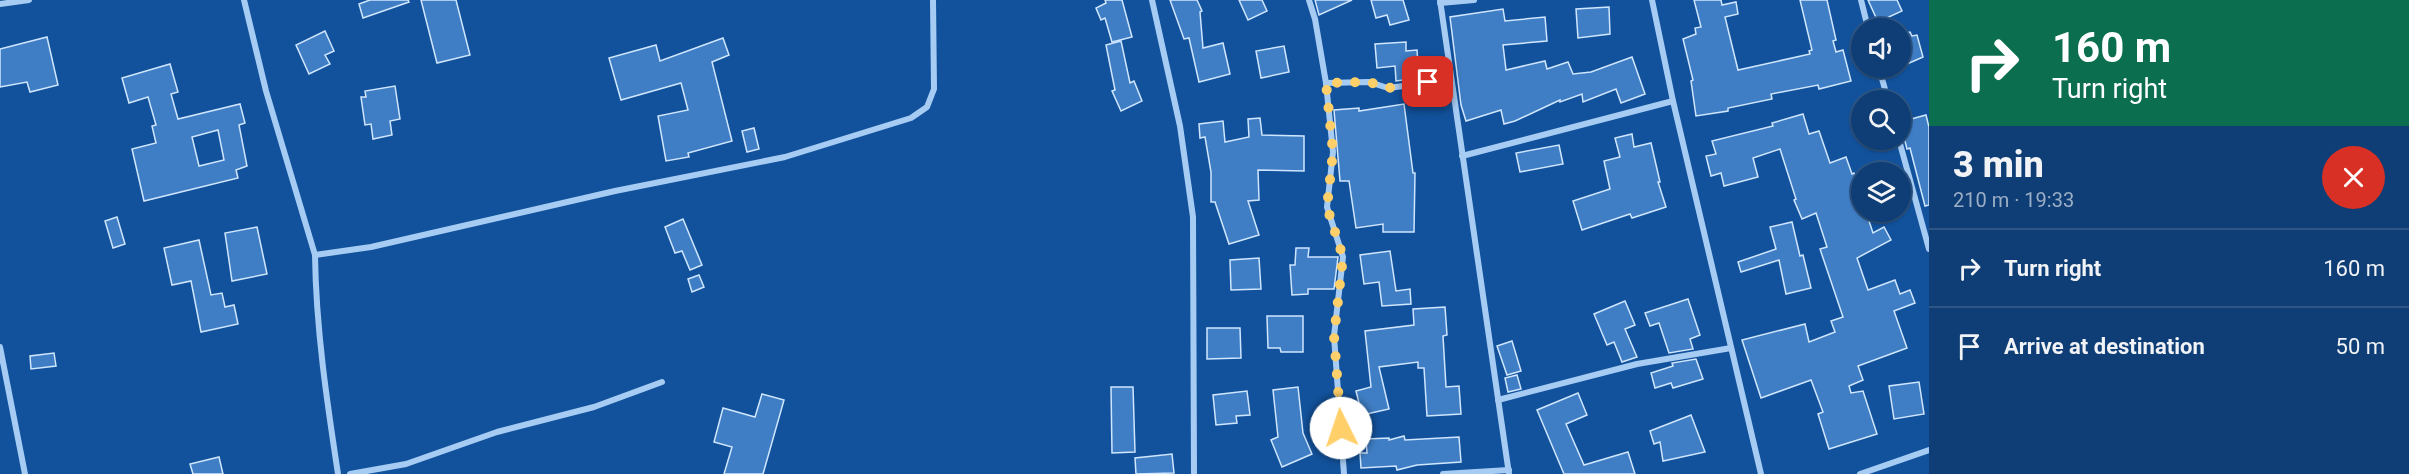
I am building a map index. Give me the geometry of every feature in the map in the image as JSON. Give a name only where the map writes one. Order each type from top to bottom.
[{"type":"street","points":[[0,4],[29,0]]},
{"type":"street","points":[[244,0],[269,103],[315,255],[315,291],[338,474]]},
{"type":"street","points":[[315,255],[371,247],[615,191],[785,157],[911,118],[927,106],[934,89],[933,0]]},
{"type":"street","points":[[1152,0],[1180,126],[1193,217],[1194,474]]},
{"type":"street","points":[[1309,0],[1315,19],[1326,83],[1333,152],[1327,207],[1343,257],[1334,336],[1344,474]]},
{"type":"street","points":[[1443,474],[1509,472],[1440,2],[1474,0]]},
{"type":"street","points":[[1652,0],[1673,101],[1761,474]]},
{"type":"street","points":[[1861,0],[1866,18]]},
{"type":"street","points":[[1326,83],[1369,82],[1388,88],[1451,80]]},
{"type":"street","points":[[1462,156],[1673,101]]},
{"type":"street","points":[[1902,150],[1929,249]]},
{"type":"street","points":[[0,347],[25,474]]},
{"type":"street","points":[[1498,400],[1638,364],[1731,348]]},
{"type":"street","points":[[350,474],[406,464],[497,432],[594,407],[662,382]]},
{"type":"street","points":[[1860,474],[1929,450]]},
{"type":"building","points":[[370,0],[408,0],[409,2],[363,18],[359,4]]},
{"type":"building","points":[[421,0],[456,0],[470,55],[437,63]]},
{"type":"building","points":[[1105,0],[1122,0],[1132,37],[1112,42],[1105,18],[1101,20],[1096,8],[1106,3]]},
{"type":"building","points":[[1170,0],[1197,0],[1202,11],[1200,12],[1203,48],[1223,43],[1230,74],[1199,82],[1189,38],[1184,39]]},
{"type":"building","points":[[1239,0],[1262,0],[1267,11],[1248,20]]},
{"type":"building","points":[[1315,0],[1352,0],[1319,15]]},
{"type":"building","points":[[1371,0],[1403,0],[1409,20],[1390,25],[1387,15],[1376,18]]},
{"type":"building","points":[[1694,0],[1721,0],[1722,5],[1736,2],[1738,14],[1725,17],[1738,70],[1810,54],[1809,51],[1812,50],[1800,0],[1827,0],[1836,40],[1833,41],[1836,52],[1843,50],[1851,81],[1819,89],[1818,85],[1771,94],[1772,99],[1728,108],[1728,111],[1696,116],[1691,81],[1693,80],[1683,39],[1696,34],[1695,28],[1701,27]]},
{"type":"building","points":[[1868,0],[1897,0],[1902,11],[1887,18],[1876,18]]},
{"type":"building","points":[[1609,7],[1610,34],[1578,38],[1576,9]]},
{"type":"building","points":[[1503,9],[1505,21],[1545,17],[1547,41],[1503,45],[1506,70],[1545,61],[1547,69],[1568,62],[1573,74],[1591,72],[1632,57],[1645,94],[1621,103],[1616,89],[1583,102],[1582,94],[1560,102],[1560,100],[1504,124],[1501,110],[1466,121],[1461,105],[1450,17]]},
{"type":"building","points":[[325,31],[334,51],[325,55],[330,64],[309,74],[296,45]]},
{"type":"building","points":[[1911,34],[1912,36],[1917,35],[1923,57],[1911,62]]},
{"type":"building","points":[[47,37],[58,85],[30,92],[27,82],[0,87],[0,49]]},
{"type":"building","points":[[723,38],[729,55],[712,62],[732,141],[688,153],[689,157],[666,161],[658,116],[688,110],[681,83],[621,100],[609,58],[656,45],[660,61]]},
{"type":"building","points":[[1121,41],[1130,83],[1134,81],[1142,101],[1121,111],[1112,91],[1115,90],[1106,45]]},
{"type":"building","points":[[1406,42],[1406,51],[1417,50],[1419,78],[1396,81],[1395,66],[1377,68],[1375,44]]},
{"type":"building","points":[[1284,46],[1289,72],[1261,78],[1256,51]]},
{"type":"building","points":[[170,64],[178,92],[171,94],[178,119],[240,104],[245,123],[239,125],[247,166],[236,170],[238,178],[144,201],[132,149],[156,143],[152,126],[156,125],[148,97],[129,103],[122,78]],"holes":[[[218,130],[224,160],[199,166],[192,137]]]},
{"type":"building","points":[[395,86],[400,119],[390,121],[392,135],[373,139],[371,124],[365,125],[361,97],[366,97],[365,91]]},
{"type":"building","points":[[1404,104],[1413,173],[1415,173],[1414,232],[1383,232],[1383,224],[1356,228],[1349,181],[1340,181],[1334,110],[1359,108],[1359,111]]},
{"type":"building","points":[[1803,114],[1809,134],[1819,131],[1830,163],[1846,157],[1851,171],[1851,222],[1869,222],[1873,233],[1884,227],[1891,240],[1857,258],[1868,290],[1895,280],[1900,294],[1910,290],[1915,303],[1894,311],[1907,348],[1858,366],[1863,380],[1849,386],[1851,393],[1863,391],[1877,434],[1829,449],[1818,414],[1823,412],[1811,380],[1761,398],[1742,340],[1805,324],[1809,342],[1835,332],[1831,321],[1843,317],[1820,249],[1827,247],[1816,213],[1802,219],[1794,200],[1796,199],[1780,149],[1753,158],[1758,177],[1724,186],[1721,173],[1711,176],[1706,156],[1716,154],[1712,141],[1773,126],[1772,123]]},
{"type":"building","points":[[1926,115],[1929,127],[1929,205],[1925,206],[1911,150],[1911,119]]},
{"type":"building","points":[[1260,118],[1262,135],[1304,136],[1304,171],[1258,170],[1259,200],[1248,201],[1259,235],[1229,244],[1215,202],[1211,202],[1211,172],[1205,137],[1200,138],[1199,124],[1223,121],[1225,142],[1249,137],[1248,119]]},
{"type":"building","points":[[754,128],[759,149],[747,152],[742,131]]},
{"type":"building","points":[[1632,134],[1634,147],[1651,143],[1660,182],[1658,182],[1666,207],[1632,218],[1630,214],[1582,230],[1573,201],[1610,189],[1604,161],[1620,157],[1615,138]]},
{"type":"building","points":[[1559,145],[1563,164],[1520,172],[1516,153]]},
{"type":"building","points":[[117,217],[125,244],[113,248],[105,221]]},
{"type":"building","points":[[683,219],[702,265],[690,270],[682,251],[675,253],[665,227]]},
{"type":"building","points":[[1792,222],[1811,288],[1786,294],[1779,260],[1741,272],[1738,262],[1776,249],[1770,227]]},
{"type":"building","points":[[257,227],[267,274],[232,281],[225,233]]},
{"type":"building","points":[[199,240],[211,295],[222,293],[225,307],[234,305],[238,324],[201,332],[191,281],[172,285],[164,248]]},
{"type":"building","points":[[1296,248],[1309,248],[1308,257],[1338,257],[1334,289],[1308,289],[1308,294],[1292,295],[1290,265],[1295,265]]},
{"type":"building","points":[[1390,251],[1396,291],[1410,289],[1411,304],[1382,306],[1379,282],[1364,284],[1360,255]]},
{"type":"building","points":[[1259,258],[1261,289],[1231,290],[1230,260]]},
{"type":"building","points":[[699,275],[704,287],[692,292],[688,279]]},
{"type":"building","points":[[1688,299],[1700,335],[1690,339],[1693,349],[1669,353],[1659,323],[1650,326],[1645,313]]},
{"type":"building","points":[[1625,301],[1635,325],[1625,329],[1637,357],[1622,362],[1614,342],[1607,345],[1594,314]]},
{"type":"building","points":[[1445,307],[1447,335],[1443,336],[1446,387],[1459,386],[1461,414],[1427,416],[1424,368],[1418,368],[1418,362],[1379,367],[1389,409],[1362,415],[1356,391],[1371,387],[1365,331],[1414,325],[1413,309]]},
{"type":"building","points":[[1267,316],[1303,316],[1303,352],[1281,352],[1280,348],[1268,348]]},
{"type":"building","points":[[1207,328],[1240,328],[1241,358],[1207,359]]},
{"type":"building","points":[[1512,341],[1521,371],[1507,375],[1497,346]]},
{"type":"building","points":[[54,353],[56,366],[31,369],[30,356]]},
{"type":"building","points":[[1696,359],[1703,379],[1673,388],[1671,383],[1655,388],[1651,373],[1673,366],[1672,363]]},
{"type":"building","points":[[1517,375],[1521,389],[1508,392],[1505,378]]},
{"type":"building","points":[[1919,382],[1924,414],[1894,419],[1889,386]]},
{"type":"building","points":[[1111,387],[1133,387],[1135,452],[1112,453]]},
{"type":"building","points":[[1298,387],[1303,433],[1312,454],[1282,467],[1271,440],[1278,437],[1273,390]]},
{"type":"building","points":[[1247,391],[1250,415],[1236,416],[1237,423],[1216,425],[1213,395]]},
{"type":"building","points":[[1578,393],[1587,415],[1566,424],[1584,465],[1628,452],[1635,474],[1564,474],[1537,410]]},
{"type":"building","points":[[762,394],[784,400],[763,474],[724,474],[732,447],[714,442],[723,408],[755,417]]},
{"type":"building","points":[[1691,415],[1705,452],[1663,461],[1660,442],[1654,444],[1650,431]]},
{"type":"building","points":[[1404,436],[1405,440],[1459,437],[1461,462],[1417,465],[1397,470],[1396,466],[1361,468],[1360,453],[1367,453],[1366,439],[1389,438],[1389,440]]},
{"type":"building","points":[[1172,454],[1174,473],[1136,474],[1135,458]]},
{"type":"building","points":[[219,457],[223,474],[193,474],[190,464]]},
{"type":"route","points":[[1341,428],[1334,336],[1343,257],[1327,207],[1333,152],[1326,83],[1369,82],[1388,88],[1428,82]]}]
